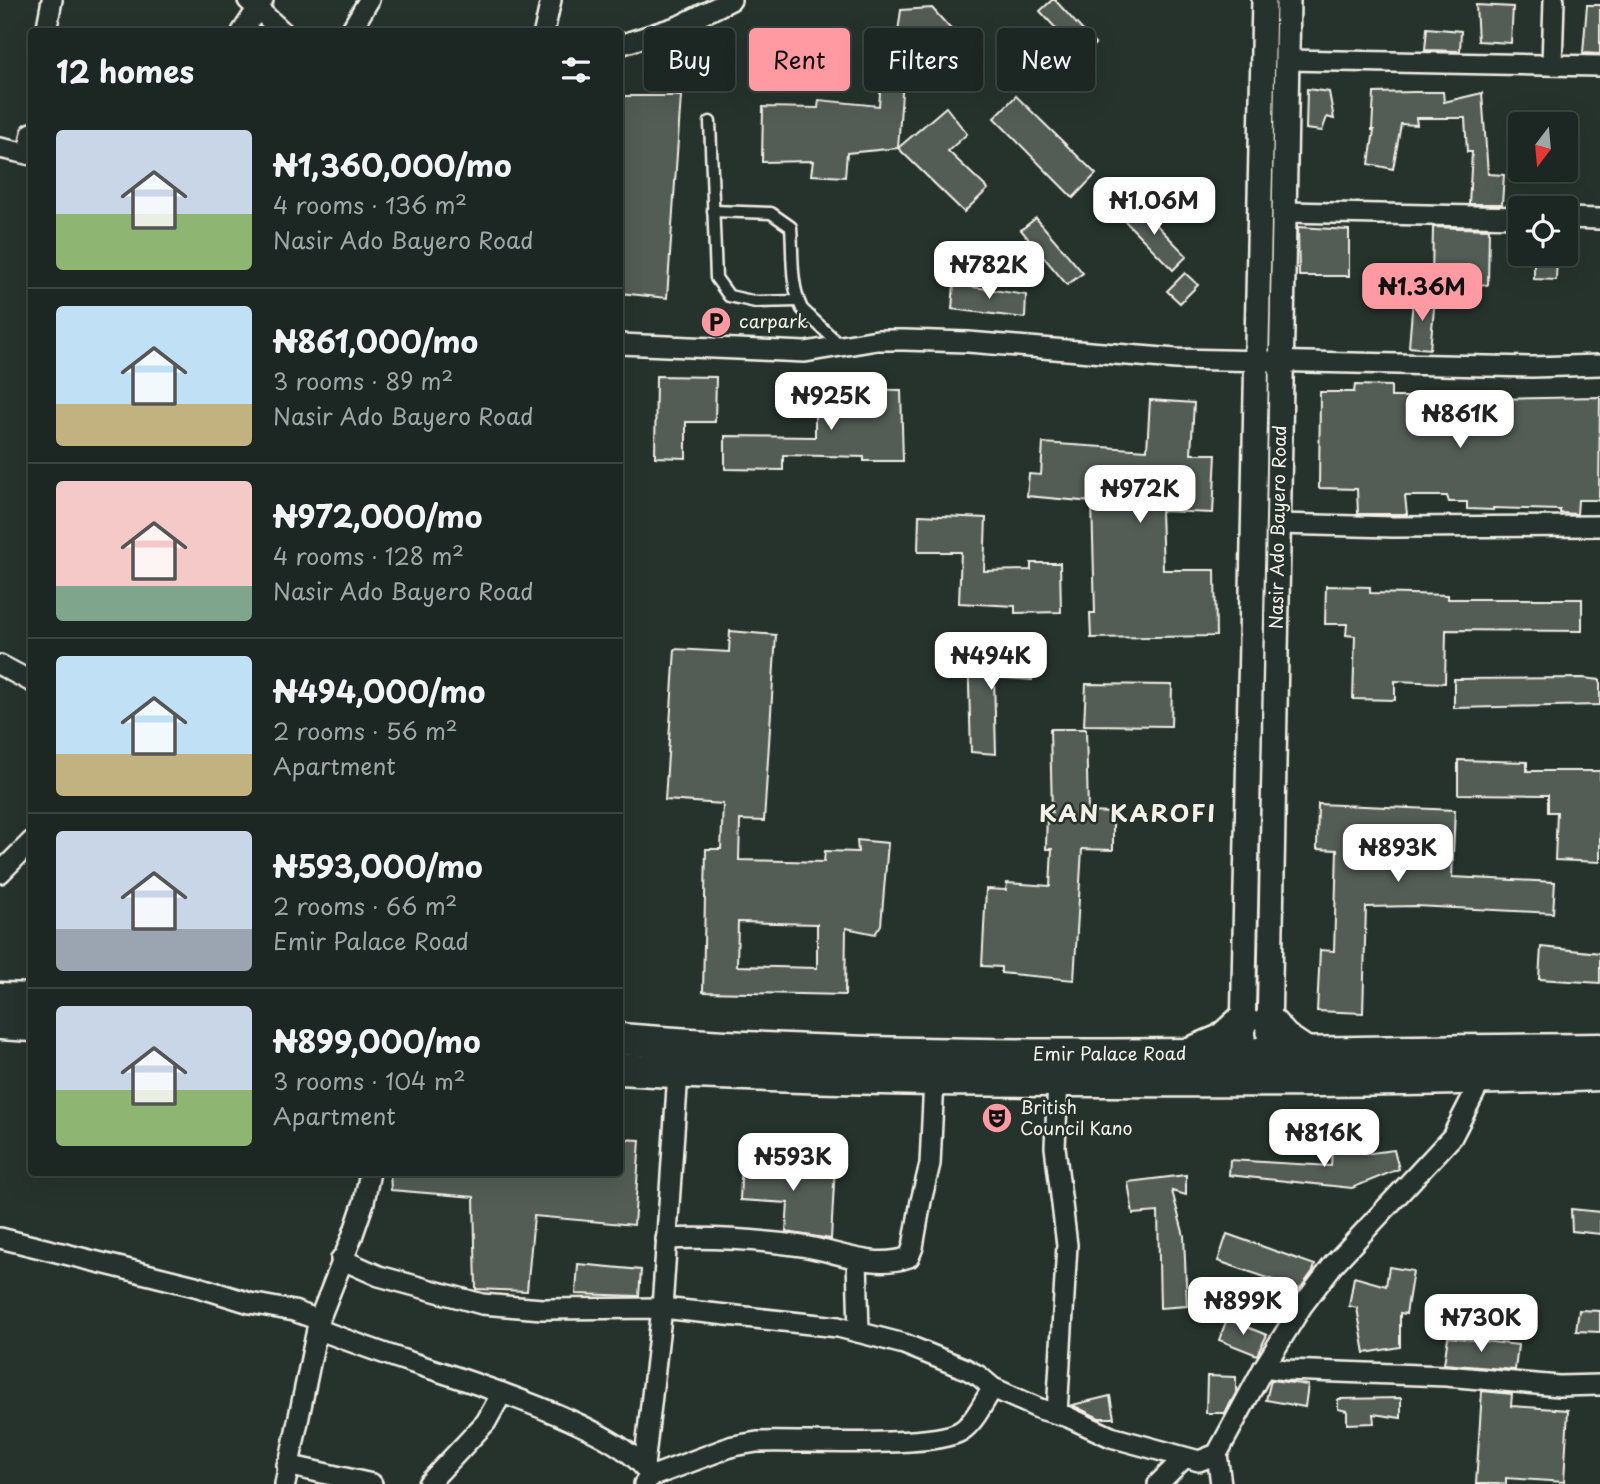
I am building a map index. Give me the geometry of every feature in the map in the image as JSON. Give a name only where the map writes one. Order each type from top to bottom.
[{"type":"main road","points":[[0,998],[28,999]]},
{"type":"main road","points":[[1189,1053],[1256,1021],[1305,1052]]},
{"type":"main road","points":[[0,1024],[28,1026]]},
{"type":"main road","name":"Emir Palace Road","points":[[623,1039],[720,1046],[933,1080],[1255,1082],[1481,1080],[1600,1075]]},
{"type":"main road","name":"Emir Palace Road","points":[[623,1069],[678,1073],[1072,1055],[1600,1049]]},
{"type":"street","points":[[47,28],[52,0]]},
{"type":"street","points":[[352,28],[369,0]]},
{"type":"street","points":[[545,28],[551,0]]},
{"type":"street","points":[[623,44],[679,26],[731,0]]},
{"type":"street","points":[[1256,1021],[1256,360],[1264,0]]},
{"type":"street","name":"Nasir Ado Bayero Road","points":[[1255,1082],[1279,524],[1288,0]]},
{"type":"street","points":[[1552,65],[1554,0]]},
{"type":"street","points":[[244,28],[256,3],[280,28]]},
{"type":"street","points":[[1287,60],[1600,66]]},
{"type":"street","points":[[0,148],[28,155]]},
{"type":"street","points":[[1285,212],[1508,217]]},
{"type":"street","points":[[1578,218],[1600,219]]},
{"type":"street","points":[[623,344],[805,352],[877,340],[968,342],[1124,356],[1282,362],[1320,360],[1532,367],[1600,365]]},
{"type":"street","points":[[1279,524],[1393,527],[1600,526]]},
{"type":"street","points":[[0,665],[28,680]]},
{"type":"street","points":[[0,873],[28,845]]},
{"type":"street","points":[[1221,1484],[1217,1454],[1264,1367],[1302,1306],[1333,1265],[1452,1137],[1481,1080],[1479,1050]]},
{"type":"street","points":[[646,1476],[662,1308],[678,1073]]},
{"type":"street","points":[[666,1239],[786,1244],[857,1260],[903,1259],[912,1253],[930,1164],[933,1080]]},
{"type":"street","points":[[1058,1081],[1055,1147],[1067,1245],[1058,1413]]},
{"type":"street","points":[[369,1176],[364,1202],[318,1324],[286,1475],[372,1484]]},
{"type":"street","points":[[0,1238],[195,1286],[250,1303],[294,1311],[318,1324],[412,1363],[467,1379],[607,1438],[646,1476]]},
{"type":"street","points":[[341,1259],[379,1276],[482,1304],[542,1309],[662,1308],[789,1321],[859,1332],[904,1345],[966,1369],[993,1388],[1111,1437],[1199,1461],[1217,1454]]},
{"type":"street","points":[[857,1260],[859,1332]]},
{"type":"street","points":[[1264,1367],[1446,1376],[1559,1386],[1600,1385]]},
{"type":"street","points":[[646,1476],[733,1446],[757,1442],[917,1440],[948,1437],[970,1423],[993,1388]]},
{"type":"street","points":[[428,1484],[486,1422],[502,1393]]},
{"type":"street","points":[[1158,1484],[1184,1458]]},
{"type":"lane","points":[[710,122],[716,278],[729,296],[756,302],[798,301]]},
{"type":"lane","points":[[713,211],[771,213],[791,227],[794,284],[798,301],[802,309],[840,346]]},
{"type":"building","points":[[1055,0],[1080,28],[1056,28],[1040,11]]},
{"type":"building","points":[[1476,5],[1513,7],[1511,43],[1478,41]]},
{"type":"building","points":[[1587,5],[1600,5],[1600,54],[1583,53]]},
{"type":"building","points":[[932,8],[950,28],[899,28],[901,10]]},
{"type":"building","points":[[1427,28],[1461,31],[1460,51],[1425,50]]},
{"type":"building","points":[[1307,89],[1329,92],[1334,119],[1327,117],[1322,131],[1306,129]]},
{"type":"building","points":[[880,91],[902,91],[898,148],[847,153],[845,177],[811,175],[813,161],[762,162],[763,107],[818,108],[819,100],[879,106]]},
{"type":"building","points":[[1443,92],[1444,102],[1482,93],[1488,174],[1504,175],[1502,204],[1469,204],[1472,152],[1467,152],[1465,118],[1416,118],[1417,125],[1401,124],[1393,169],[1369,164],[1374,130],[1374,93]]},
{"type":"building","points":[[623,96],[681,96],[667,298],[623,293]]},
{"type":"building","points":[[1016,96],[1096,174],[1073,198],[994,118]]},
{"type":"building","points":[[946,107],[967,134],[948,151],[988,189],[964,212],[898,148]]},
{"type":"building","points":[[1136,204],[1187,256],[1173,270],[1122,218]]},
{"type":"building","points":[[1036,218],[1083,273],[1067,285],[1021,230]]},
{"type":"building","points":[[1298,227],[1349,230],[1349,276],[1299,276]]},
{"type":"building","points":[[1433,227],[1489,229],[1488,285],[1432,280]]},
{"type":"building","points":[[1534,266],[1557,266],[1556,280],[1534,279]]},
{"type":"building","points":[[1185,273],[1198,285],[1180,303],[1167,291]]},
{"type":"building","points":[[954,284],[1026,295],[1025,318],[952,309]]},
{"type":"building","points":[[1413,299],[1435,299],[1430,349],[1409,347]]},
{"type":"building","points":[[656,376],[716,377],[715,422],[686,422],[686,458],[655,457]]},
{"type":"building","points":[[1355,385],[1391,386],[1391,397],[1600,397],[1599,500],[1578,500],[1577,514],[1560,513],[1560,510],[1467,509],[1467,502],[1449,502],[1447,496],[1405,496],[1407,514],[1358,514],[1357,489],[1319,488],[1320,392],[1354,392]]},
{"type":"building","points":[[815,389],[901,390],[903,461],[783,455],[783,470],[725,469],[725,436],[815,437]]},
{"type":"building","points":[[1150,400],[1194,403],[1191,454],[1216,454],[1213,513],[1161,511],[1163,570],[1215,570],[1216,636],[1091,638],[1090,613],[1095,613],[1092,502],[1027,496],[1029,474],[1041,475],[1043,443],[1147,450]]},
{"type":"building","points":[[919,515],[986,518],[984,571],[1031,570],[1031,563],[1060,563],[1061,612],[1015,613],[1015,606],[959,603],[961,552],[918,552]]},
{"type":"building","points":[[1326,586],[1370,587],[1370,593],[1448,595],[1448,599],[1582,599],[1582,631],[1446,630],[1445,683],[1395,681],[1395,700],[1353,699],[1355,636],[1346,635],[1347,624],[1325,624]]},
{"type":"building","points":[[730,631],[776,635],[764,821],[740,820],[739,860],[824,862],[825,851],[858,852],[857,840],[888,843],[881,925],[875,934],[846,928],[845,995],[703,992],[706,849],[721,849],[723,804],[665,800],[675,649],[729,652]],"holes":[[[738,922],[817,924],[817,968],[737,966]]]},
{"type":"building","points":[[968,651],[1034,653],[1032,680],[994,677],[996,754],[971,752]]},
{"type":"building","points":[[1454,679],[1600,680],[1600,705],[1454,708]]},
{"type":"building","points":[[1086,684],[1172,685],[1171,726],[1084,725]]},
{"type":"building","points":[[1050,729],[1086,729],[1088,812],[1113,813],[1113,850],[1082,849],[1074,980],[1001,973],[1001,967],[982,966],[986,889],[1006,890],[1007,883],[1050,886],[1052,849],[1046,849],[1047,811],[1052,812]]},
{"type":"building","points":[[1458,760],[1527,762],[1527,771],[1600,771],[1600,862],[1555,860],[1557,812],[1548,812],[1548,795],[1458,794]]},
{"type":"building","points":[[1318,804],[1455,810],[1452,877],[1555,882],[1553,913],[1416,906],[1366,907],[1363,1013],[1317,1011],[1320,950],[1334,951],[1337,850],[1317,849]]},
{"type":"building","points":[[1541,947],[1600,953],[1600,983],[1539,979]]},
{"type":"building","points":[[623,1139],[640,1140],[634,1225],[534,1216],[527,1291],[476,1289],[474,1197],[391,1190],[390,1176],[623,1176]]},
{"type":"building","points":[[1332,1149],[1371,1153],[1394,1150],[1399,1169],[1352,1188],[1229,1175],[1230,1160],[1331,1166]]},
{"type":"building","points":[[742,1159],[835,1165],[831,1239],[786,1232],[788,1203],[740,1200]]},
{"type":"building","points":[[1186,1175],[1186,1195],[1172,1191],[1184,1236],[1187,1306],[1160,1308],[1158,1212],[1133,1214],[1128,1182]]},
{"type":"building","points":[[1571,1209],[1600,1212],[1600,1234],[1572,1231]]},
{"type":"building","points":[[1227,1234],[1315,1265],[1313,1271],[1300,1289],[1218,1261]]},
{"type":"building","points":[[578,1264],[641,1270],[639,1296],[576,1294]]},
{"type":"building","points":[[1389,1267],[1413,1271],[1406,1314],[1400,1313],[1400,1347],[1365,1353],[1357,1308],[1349,1306],[1354,1277],[1386,1286]]},
{"type":"building","points":[[1579,1310],[1600,1311],[1600,1332],[1576,1331]]},
{"type":"building","points":[[1227,1319],[1267,1335],[1257,1355],[1219,1340]]},
{"type":"building","points":[[1448,1337],[1518,1345],[1515,1370],[1444,1364]]},
{"type":"building","points":[[1207,1376],[1236,1377],[1236,1393],[1225,1413],[1206,1413]]},
{"type":"building","points":[[1271,1380],[1308,1385],[1305,1407],[1266,1400]]},
{"type":"building","points":[[1482,1391],[1512,1394],[1511,1406],[1568,1410],[1564,1482],[1506,1478],[1506,1484],[1476,1484]]},
{"type":"building","points":[[1110,1396],[1114,1418],[1099,1418],[1072,1405]]},
{"type":"building","points":[[1401,1398],[1401,1418],[1373,1414],[1374,1423],[1347,1424],[1347,1411],[1338,1409],[1338,1399]]},
{"type":"place","name":"carpark","points":[[716,322]]},
{"type":"place","name":"British Council Kano","points":[[997,1118]]},
{"type":"district","name":"KAN KAROFI","points":[[1128,814]]}]
